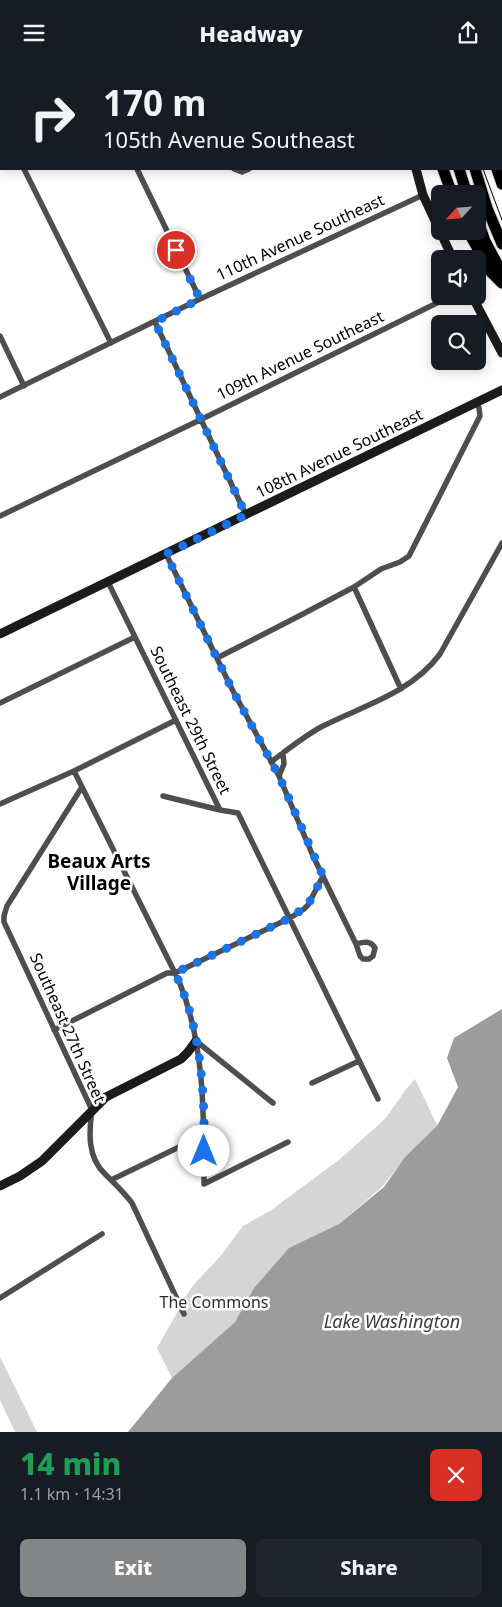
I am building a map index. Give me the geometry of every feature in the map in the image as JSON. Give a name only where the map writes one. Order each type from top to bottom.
[{"type":"highway","points":[[443,170],[449,185]]},
{"type":"highway","points":[[459,170],[464,185]]},
{"type":"highway","points":[[474,170],[486,208],[502,244]]},
{"type":"highway","points":[[497,170],[502,184]]},
{"type":"highway","points":[[473,240],[491,273],[502,283]]},
{"type":"highway","points":[[485,240],[502,273]]},
{"type":"street","points":[[24,170],[111,343]]},
{"type":"street","points":[[137,170],[200,299]]},
{"type":"street","points":[[416,170],[423,195],[448,250]]},
{"type":"street","name":"110th Avenue Southeast","points":[[0,397],[200,299],[423,195]]},
{"type":"street","name":"109th Avenue Southeast","points":[[0,516],[433,305]]},
{"type":"street","points":[[477,305],[502,353]]},
{"type":"street","points":[[155,322],[246,515]]},
{"type":"street","points":[[0,336],[24,386]]},
{"type":"street","name":"108th Avenue Southeast","points":[[0,634],[502,390]]},
{"type":"street","points":[[217,658],[354,587],[381,569],[400,562],[408,556],[480,416],[479,407],[476,403]]},
{"type":"street","points":[[271,762],[304,737],[323,726],[401,689],[432,665],[502,543]]},
{"type":"street","points":[[166,554],[217,658],[279,776],[323,876],[356,944]]},
{"type":"street","name":"Southeast 29th Street","points":[[108,582],[220,810],[238,813],[378,1099]]},
{"type":"street","points":[[354,587],[401,689]]},
{"type":"street","points":[[0,703],[135,637]]},
{"type":"street","points":[[0,804],[74,771],[176,720]]},
{"type":"street","points":[[279,776],[284,764],[283,753]]},
{"type":"street","points":[[74,771],[175,973],[190,1009],[200,1066],[204,1135],[204,1184],[288,1142]]},
{"type":"street","name":"Southeast 27th Street","points":[[82,787],[4,911],[4,922],[92,1110],[89,1134],[94,1159],[99,1167],[127,1196],[138,1214],[184,1313]]},
{"type":"street","points":[[163,796],[220,810]]},
{"type":"street","points":[[54,1030],[167,973],[175,973],[290,918],[308,905],[323,876]]},
{"type":"street","points":[[196,1041],[273,1103]]},
{"type":"street","points":[[0,1186],[20,1176],[42,1161],[106,1097],[181,1059],[196,1041]]},
{"type":"street","points":[[312,1083],[359,1061]]},
{"type":"street","points":[[111,1180],[204,1135]]},
{"type":"street","points":[[0,1299],[102,1234]]},
{"type":"green space","name":"The Commons","points":[[415,1079],[438,1127],[405,1158],[383,1186],[339,1224],[290,1249],[254,1288],[235,1322],[172,1378],[157,1348],[191,1288],[223,1253],[243,1226],[270,1211],[340,1159],[385,1119]]},
{"type":"green space","points":[[0,1357],[37,1432],[15,1432],[0,1400]]},
{"type":"water","name":"Lake Washington","points":[[502,1009],[502,1432],[128,1432],[172,1378],[235,1322],[254,1288],[289,1248],[339,1224],[384,1187],[405,1157],[437,1126],[458,1087],[447,1058],[454,1038]]},
{"type":"tram line","points":[[483,170],[502,220]]},
{"type":"district","name":"Beaux Arts Village","points":[[99,872]]},
{"type":"route","points":[[176,250],[200,299],[155,322],[246,515],[166,554],[232,689],[279,776],[323,876],[304,909],[290,918],[175,973],[190,1009],[194,1029],[200,1066],[204,1115],[204,1151]]}]
